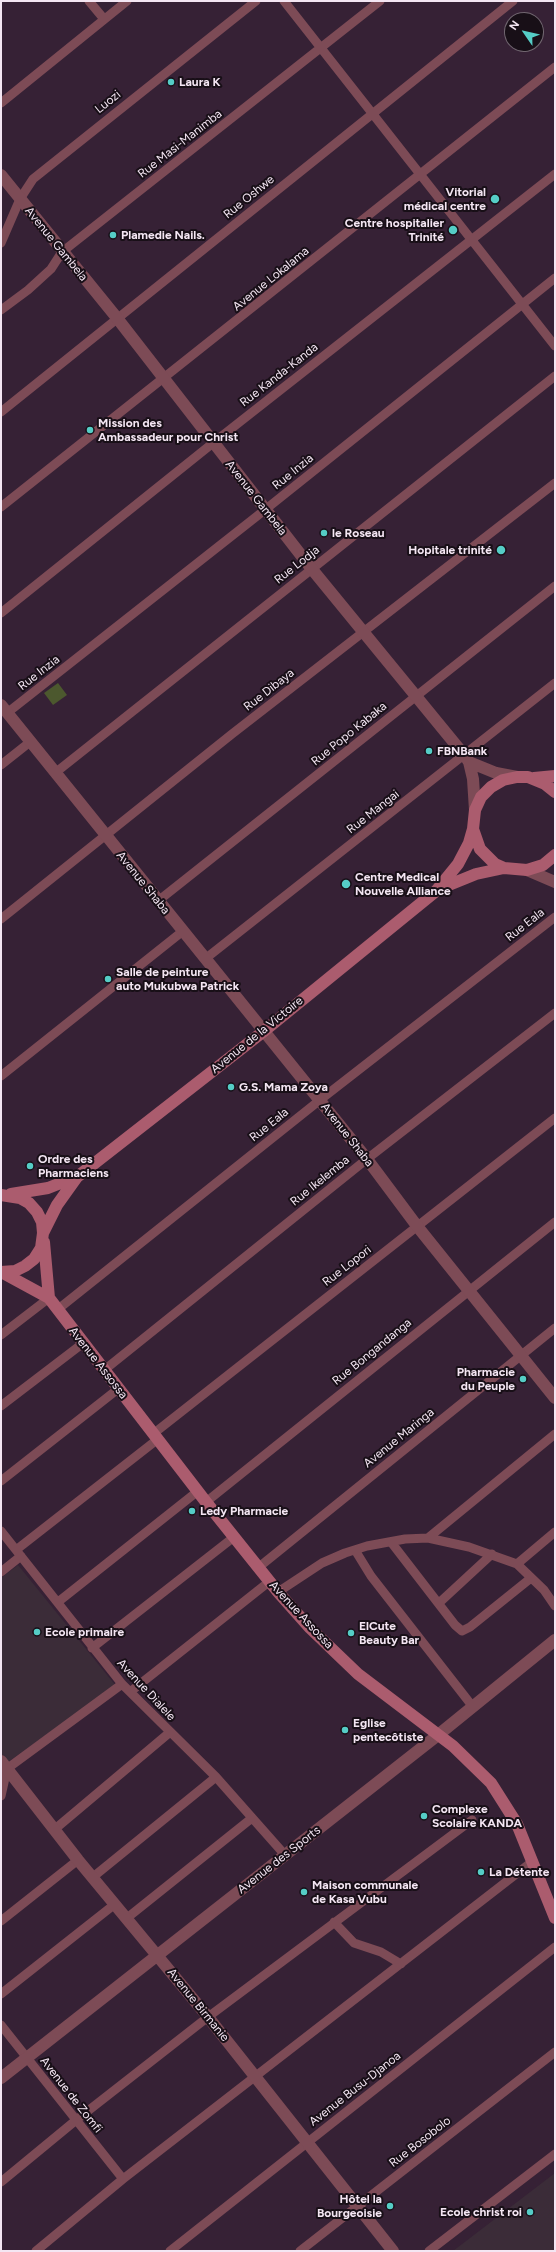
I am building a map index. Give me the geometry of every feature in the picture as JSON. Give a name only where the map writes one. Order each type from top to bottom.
[{"type":"main road","points":[[436,891],[458,864],[469,843],[473,829],[475,810],[481,797],[491,787],[503,780],[517,777],[533,778],[555,776]]},
{"type":"main road","points":[[533,778],[545,784],[555,792]]},
{"type":"main road","points":[[473,829],[480,849],[491,861],[504,868]]},
{"type":"main road","points":[[436,891],[476,874],[504,868],[527,870],[543,865],[555,855]]},
{"type":"main road","name":"Avenue de la Victoire","points":[[77,1177],[264,1031],[436,891]]},
{"type":"main road","points":[[3,1195],[48,1188],[77,1177]]},
{"type":"main road","points":[[2,1273],[15,1271],[30,1262],[41,1248],[43,1235],[57,1205],[77,1177]]},
{"type":"main road","points":[[3,1195],[24,1200],[37,1212],[42,1222],[49,1298]]},
{"type":"main road","points":[[2,1273],[26,1284],[49,1298]]},
{"type":"main road","name":"Avenue Assossa","points":[[49,1298],[82,1344],[206,1502],[278,1592],[310,1628],[358,1674],[438,1735],[476,1767],[497,1791],[517,1824],[554,1909]]},
{"type":"street","points":[[88,1],[104,19]]},
{"type":"street","points":[[1,103],[127,1]]},
{"type":"street","name":"Luozi","points":[[1,243],[20,199],[33,179],[256,1]]},
{"type":"street","points":[[284,1],[470,240],[555,346]]},
{"type":"street","name":"Rue Masi-Manimba","points":[[1,310],[28,290],[51,269],[62,252],[380,1]]},
{"type":"street","name":"Rue Oshwe","points":[[1,412],[513,1]]},
{"type":"street","name":"Avenue Lokalama","points":[[1,507],[555,67]]},
{"type":"street","name":"Rue Kanda-Kanda","points":[[1,613],[213,443],[555,174]]},
{"type":"street","name":"Avenue Gambela","points":[[1,175],[117,318],[311,568],[417,695],[467,759]]},
{"type":"street","name":"Rue Inzia","points":[[4,709],[266,509],[555,278]]},
{"type":"street","name":"Rue Lodja","points":[[55,773],[311,568],[555,376]]},
{"type":"street","name":"Rue Dibaya","points":[[1,919],[364,631],[555,483]]},
{"type":"street","name":"Rue Popo Kabaka","points":[[158,901],[555,586]]},
{"type":"street","name":"Rue Mangai","points":[[205,959],[467,759],[555,683]]},
{"type":"street","name":"Avenue Shaba","points":[[4,709],[105,836],[320,1100],[367,1159],[417,1226],[555,1398]]},
{"type":"street","points":[[1,765],[30,742]]},
{"type":"street","points":[[467,759],[496,773],[517,777]]},
{"type":"street","points":[[467,759],[475,789],[475,810]]},
{"type":"street","points":[[527,870],[555,882]]},
{"type":"street","name":"Rue Eala","points":[[58,1310],[320,1100],[555,917]]},
{"type":"street","points":[[1,1076],[183,931]]},
{"type":"street","name":"Rue Ikelemba","points":[[103,1371],[367,1159],[555,1013]]},
{"type":"street","name":"Rue Lopori","points":[[1,1572],[19,1553],[156,1437],[417,1226],[555,1118]]},
{"type":"street","name":"Rue Bongandanga","points":[[206,1502],[555,1222]]},
{"type":"street","points":[[1,1335],[49,1298]]},
{"type":"street","name":"Avenue Maringa","points":[[259,1567],[555,1328]]},
{"type":"street","points":[[1,1406],[82,1344]]},
{"type":"street","points":[[1,1481],[118,1389]]},
{"type":"street","points":[[428,1538],[555,1434]]},
{"type":"street","points":[[58,1602],[198,1491]]},
{"type":"street","name":"Avenue Dialele","points":[[1,1531],[122,1684],[169,1733],[216,1777],[285,1855]]},
{"type":"street","points":[[517,1564],[555,1532]]},
{"type":"street","points":[[92,1648],[234,1537]]},
{"type":"street","points":[[278,1592],[322,1563],[355,1550],[391,1542],[428,1538],[492,1554],[517,1564],[544,1590],[555,1606]]},
{"type":"street","points":[[391,1542],[455,1625],[462,1631],[470,1627],[531,1578]]},
{"type":"street","points":[[355,1550],[370,1576],[473,1707]]},
{"type":"street","points":[[439,1603],[492,1554]]},
{"type":"street","points":[[130,1692],[270,1581]]},
{"type":"street","name":"Avenue des Sports","points":[[1,2078],[27,2056],[438,1735],[555,1640]]},
{"type":"street","points":[[1,1796],[3,1768],[122,1684]]},
{"type":"street","points":[[55,1829],[169,1733]]},
{"type":"street","name":"Avenue Birmanie","points":[[3,1768],[55,1829],[78,1860],[208,2017],[393,2251]]},
{"type":"street","points":[[93,1877],[216,1777]]},
{"type":"street","points":[[127,1918],[252,1818]]},
{"type":"street","points":[[1,2182],[75,2120],[208,2017],[472,1820]]},
{"type":"street","points":[[1,1921],[78,1860]]},
{"type":"street","points":[[36,2251],[123,2179],[533,1861]]},
{"type":"street","points":[[1,1994],[115,1904]]},
{"type":"street","points":[[334,1922],[354,1943],[381,1952],[401,1964]]},
{"type":"street","name":"Avenue Busu-Djanoa","points":[[170,2251],[555,1947]]},
{"type":"street","name":"Avenue de Zomfi","points":[[1,2025],[123,2179]]},
{"type":"street","name":"Rue Bosobolo","points":[[300,2251],[555,2052]]},
{"type":"street","points":[[429,2251],[555,2154]]},
{"type":"shaded area","name":"Ecole primaire","points":[[18,1565],[116,1686],[8,1762],[1,1754],[1,1578]]},
{"type":"shaded area","name":"Ecole christ roi","points":[[555,2173],[555,2251],[453,2251]]},
{"type":"green space","points":[[58,683],[67,695],[53,705],[44,693]]},
{"type":"place","name":"Laura K","points":[[171,82]]},
{"type":"place","name":"Vitorial médical centre","points":[[495,199]]},
{"type":"place","name":"Centre hospitalier Trinité","points":[[453,230]]},
{"type":"place","name":"Plamedie Nails.","points":[[113,235]]},
{"type":"place","name":"Mission des Ambassadeur pour Christ","points":[[90,430]]},
{"type":"place","name":"le Roseau","points":[[324,533]]},
{"type":"place","name":"Hopitale trinité","points":[[501,550]]},
{"type":"place","name":"FBNBank","points":[[429,751]]},
{"type":"place","name":"Centre Medical Nouvelle Alliance","points":[[346,884]]},
{"type":"place","name":"Salle de peinture auto Mukubwa Patrick","points":[[108,979]]},
{"type":"place","name":"G.S. Mama Zoya","points":[[231,1087]]},
{"type":"place","name":"Ordre des Pharmaciens","points":[[30,1166]]},
{"type":"place","name":"Pharmacie du Peuple","points":[[523,1379]]},
{"type":"place","name":"Ledy Pharmacie","points":[[192,1511]]},
{"type":"place","name":"Ecole primaire","points":[[37,1632]]},
{"type":"place","name":"ElCute Beauty Bar","points":[[351,1633]]},
{"type":"place","name":"Eglise pentecôtiste","points":[[345,1730]]},
{"type":"place","name":"Complexe Scolaire KANDA","points":[[424,1816]]},
{"type":"place","name":"La Détente","points":[[481,1872]]},
{"type":"place","name":"Maison communale de Kasa Vubu","points":[[304,1892]]},
{"type":"place","name":"Hôtel la Bourgeoisie","points":[[390,2206]]},
{"type":"place","name":"Ecole christ roi","points":[[530,2212]]}]
